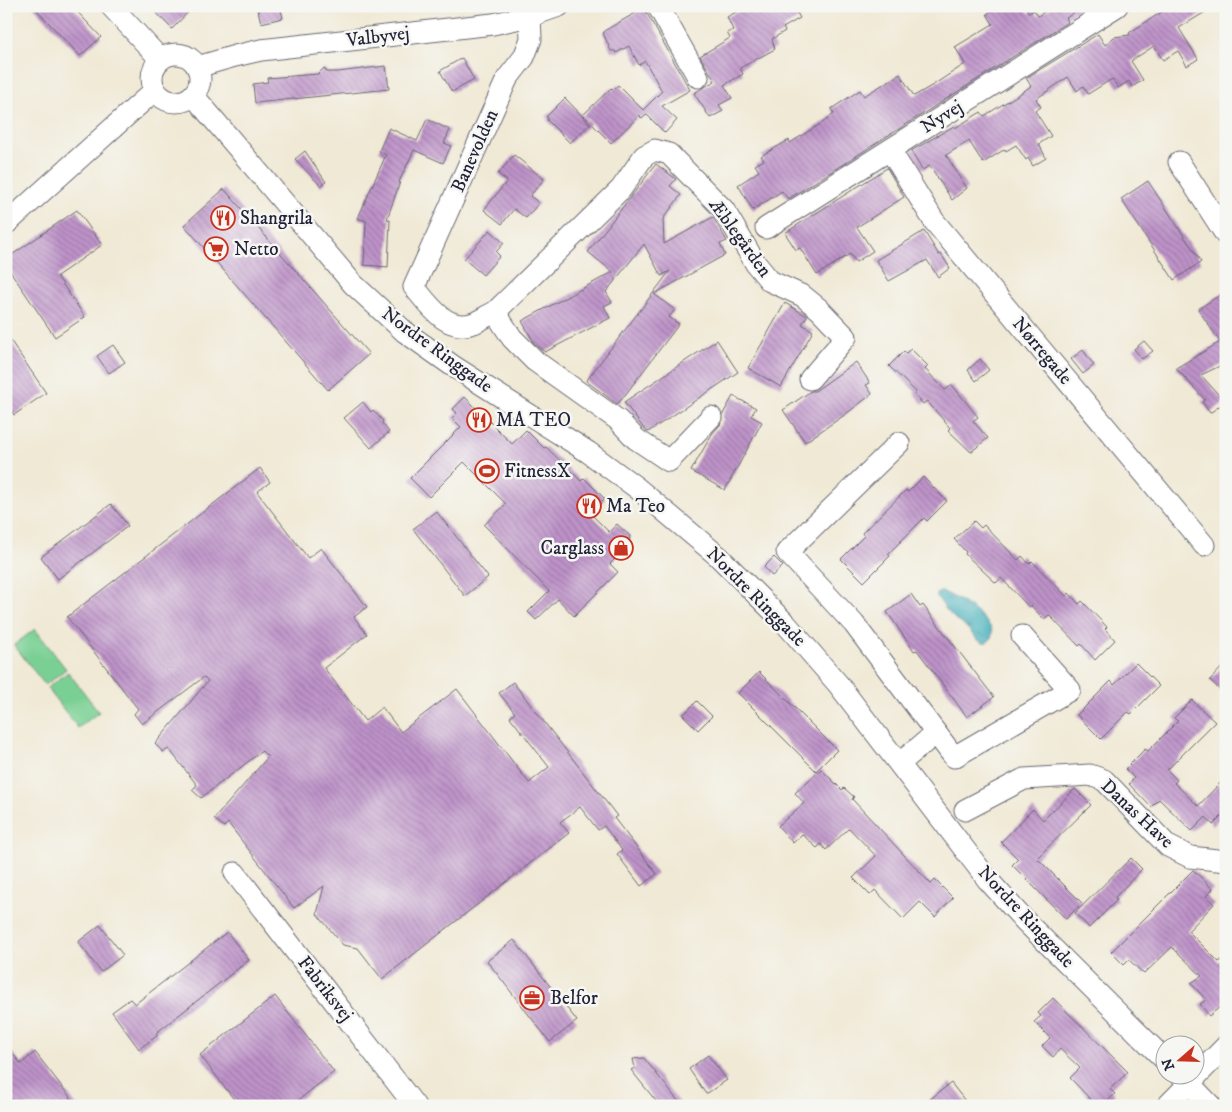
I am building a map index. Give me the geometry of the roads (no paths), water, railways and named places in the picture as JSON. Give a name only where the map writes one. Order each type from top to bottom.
[{"type":"street","points":[[111,6],[160,59]]},
{"type":"street","name":"Valbyvej","points":[[197,67],[260,50],[493,24],[530,16],[559,6]]},
{"type":"street","points":[[658,6],[698,77]]},
{"type":"street","name":"Nyvej","points":[[766,228],[1117,6]]},
{"type":"street","name":"Banevolden","points":[[414,287],[507,79],[524,57],[531,39],[530,16]]},
{"type":"street","points":[[170,54],[181,54],[190,59],[197,67],[200,82],[193,95],[180,102],[173,102],[160,96],[155,90],[152,76],[154,67],[160,59],[170,54]]},
{"type":"street","points":[[6,224],[155,90]]},
{"type":"street","name":"Nordre Ringgade","points":[[193,95],[353,284],[405,332],[453,366],[588,452],[637,488],[718,556],[786,624],[838,684],[994,887],[1024,920],[1154,1049]]},
{"type":"street","name":"Æblegården","points":[[414,287],[442,318],[449,323],[466,325],[495,312],[620,190],[644,156],[655,150],[669,154],[724,210],[756,264],[770,281],[803,296],[819,309],[846,337],[810,379]]},
{"type":"street","name":"Nørregade","points":[[890,150],[934,221],[1204,545]]},
{"type":"street","points":[[1179,162],[1226,235]]},
{"type":"street","points":[[495,312],[512,338],[536,362],[618,420],[636,439],[669,461],[711,417]]},
{"type":"street","points":[[899,443],[787,552],[854,624],[954,757],[1070,690],[1022,636]]},
{"type":"street","points":[[900,763],[936,733]]},
{"type":"street","name":"Danas Have","points":[[965,810],[1024,779],[1090,775],[1104,780],[1168,846],[1190,857],[1226,861]]},
{"type":"street","name":"Fabriksvej","points":[[235,873],[415,1106]]},
{"type":"street","points":[[1204,1063],[1226,1046]]},
{"type":"street","points":[[1167,1106],[1181,1084]]},
{"type":"street","points":[[1189,1084],[1211,1106]]},
{"type":"water","points":[[942,591],[967,605],[984,619],[992,631],[990,640],[984,642],[978,640],[952,616],[937,597],[937,594]]},
{"type":"place","name":"Shangrila","points":[[223,218]]},
{"type":"place","name":"Netto","points":[[216,249]]},
{"type":"place","name":"MA TEO","points":[[479,420]]},
{"type":"place","name":"FitnessX","points":[[487,471]]},
{"type":"place","name":"Ma Teo","points":[[589,506]]},
{"type":"place","name":"Carglass","points":[[621,548]]},
{"type":"place","name":"Belfor","points":[[532,998]]}]
